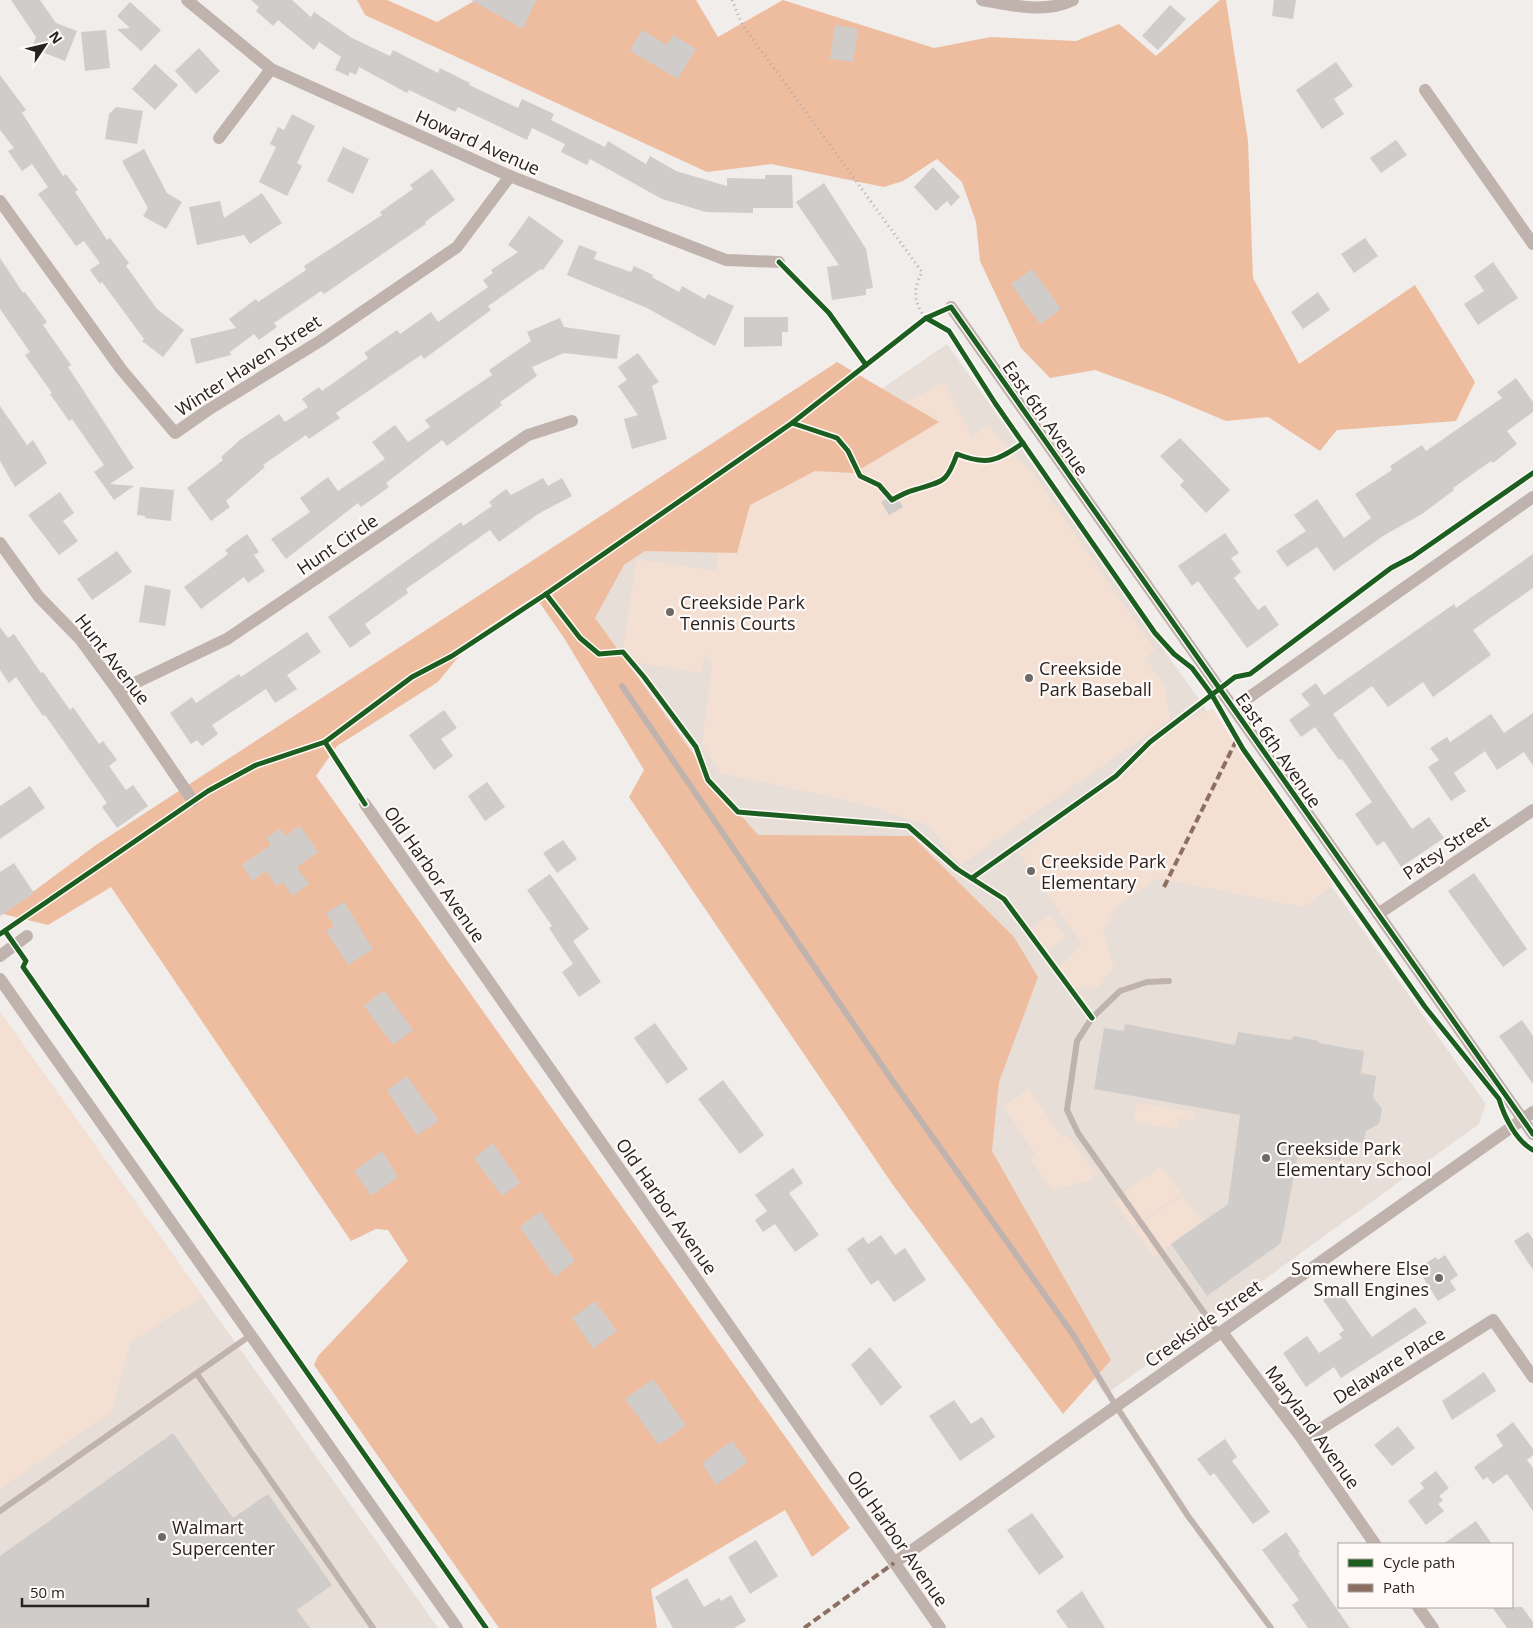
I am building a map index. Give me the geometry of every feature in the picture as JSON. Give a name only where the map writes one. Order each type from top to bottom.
[{"type":"street","name":"Howard Avenue","points":[[187,0],[271,69],[510,176],[726,260],[779,262]]},
{"type":"street","points":[[982,0],[1035,9],[1074,0]]},
{"type":"street","points":[[220,138],[271,69]]},
{"type":"street","points":[[1425,90],[1533,244]]},
{"type":"street","name":"Winter Haven Street","points":[[0,201],[121,369],[175,433],[208,410],[320,341],[457,247],[510,176]]},
{"type":"street","name":"East 6th Avenue","points":[[951,307],[1378,914],[1528,1116],[1533,1134]]},
{"type":"street","name":"Hunt Circle","points":[[118,691],[227,639],[528,435],[572,421]]},
{"type":"street","points":[[1234,708],[1533,497]]},
{"type":"street","name":"Hunt Avenue","points":[[0,543],[40,597],[80,639],[193,801]]},
{"type":"street","name":"Old Harbor Avenue","points":[[365,804],[940,1628]]},
{"type":"street","name":"Patsy Street","points":[[1378,914],[1533,810]]},
{"type":"street","points":[[0,956],[26,936]]},
{"type":"street","points":[[0,979],[456,1628]]},
{"type":"street","name":"Creekside Street","points":[[894,1563],[1528,1116]]},
{"type":"street","name":"Delaware Place","points":[[1303,1440],[1493,1320],[1533,1377]]},
{"type":"street","name":"Maryland Avenue","points":[[1220,1333],[1303,1440],[1374,1543]]},
{"type":"street","points":[[1419,1608],[1433,1628]]},
{"type":"lane","points":[[622,686],[894,1083],[1074,1336],[1116,1406],[1188,1516],[1271,1628]]},
{"type":"lane","points":[[1169,981],[1147,982],[1120,991],[1092,1018],[1077,1041],[1067,1110],[1078,1133],[1220,1333]]},
{"type":"lane","points":[[0,1511],[251,1335]]},
{"type":"lane","points":[[197,1374],[373,1628]]},
{"type":"path","points":[[732,0],[742,24],[922,272],[916,283],[916,304],[926,318],[932,322]]},
{"type":"path","points":[[918,324],[926,318],[951,307]]},
{"type":"shaded area","points":[[357,0],[387,0],[437,22],[476,0],[696,0],[718,37],[783,0],[934,48],[991,37],[1076,41],[1119,24],[1156,56],[1220,0],[1226,0],[1248,141],[1253,278],[1299,364],[1415,285],[1475,382],[1456,421],[1337,430],[1320,451],[1268,417],[1226,421],[1164,395],[1095,370],[1050,378],[1021,348],[980,261],[976,222],[962,182],[937,159],[903,181],[884,187],[771,164],[707,172],[365,15]]},
{"type":"shaded area","name":"Creekside Park Elementary","points":[[947,344],[1486,1104],[1479,1124],[1105,1395],[560,609]]},
{"type":"shaded area","points":[[837,362],[939,422],[854,473],[815,471],[750,505],[737,553],[645,551],[624,565],[595,618],[723,795],[758,835],[912,836],[1014,937],[1038,977],[999,1082],[992,1151],[1111,1360],[1063,1414],[893,1185],[629,797],[644,770],[564,638],[535,596],[476,635],[438,682],[337,746],[316,776],[850,1528],[812,1557],[785,1510],[651,1589],[657,1628],[499,1628],[314,1365],[318,1356],[408,1261],[388,1230],[376,1229],[351,1241],[111,887],[48,925],[3,914],[96,845]]},
{"type":"shaded area","points":[[944,382],[972,437],[987,425],[1035,476],[1155,650],[1145,658],[1165,686],[1170,719],[960,865],[929,826],[859,803],[720,773],[702,744],[712,667],[705,653],[702,673],[621,660],[637,559],[717,571],[717,552],[737,552],[750,505],[815,471],[854,473],[905,443],[890,412]]},
{"type":"shaded area","points":[[1213,709],[1231,738],[1334,885],[1303,907],[1158,878],[1118,905],[1103,930],[1114,968],[1098,987],[1078,988],[1056,971],[1082,944],[1019,853],[1124,774],[1150,747],[1183,721]]},
{"type":"shaded area","points":[[1049,915],[1066,937],[1047,951],[1030,930]]},
{"type":"shaded area","points":[[0,1012],[203,1297],[438,1628],[0,1628]]},
{"type":"shaded area","points":[[0,1012],[203,1297],[131,1341],[112,1411],[0,1489]]},
{"type":"shaded area","points":[[1029,1089],[1062,1138],[1067,1135],[1097,1174],[1088,1181],[1052,1190],[1030,1159],[1036,1155],[1003,1106]]},
{"type":"shaded area","points":[[1137,1103],[1194,1112],[1193,1120],[1179,1118],[1177,1129],[1134,1122]]},
{"type":"shaded area","points":[[1161,1166],[1181,1193],[1133,1228],[1113,1201]]},
{"type":"shaded area","points":[[1182,1195],[1202,1222],[1154,1257],[1134,1230]]},
{"type":"building","points":[[11,0],[40,0],[56,23],[77,31],[65,61],[32,48],[36,37]]},
{"type":"building","points":[[251,0],[292,0],[311,17],[314,12],[352,38],[390,56],[393,50],[438,73],[440,68],[470,83],[469,85],[518,108],[522,99],[554,114],[551,120],[605,147],[608,141],[646,164],[650,156],[676,171],[727,186],[727,178],[765,179],[765,175],[792,175],[793,208],[753,208],[753,213],[706,212],[662,199],[590,159],[587,165],[561,152],[565,144],[532,128],[527,140],[458,107],[455,112],[409,90],[407,93],[359,67],[356,75],[350,72],[348,76],[335,70],[341,57],[319,42],[314,50],[278,20],[273,26],[256,11],[259,7]]},
{"type":"building","points":[[471,0],[536,0],[523,29]]},
{"type":"building","points":[[1274,0],[1296,0],[1293,19],[1272,16]]},
{"type":"building","points":[[130,2],[161,30],[141,51],[117,29],[130,28],[117,16]]},
{"type":"building","points":[[1170,5],[1186,19],[1158,50],[1142,36]]},
{"type":"building","points":[[835,25],[858,29],[853,62],[830,59]]},
{"type":"building","points":[[106,30],[110,68],[85,71],[81,32]]},
{"type":"building","points":[[642,30],[667,45],[673,35],[696,49],[678,79],[630,51]]},
{"type":"building","points":[[199,48],[220,71],[196,94],[175,71]]},
{"type":"building","points":[[1336,62],[1353,86],[1334,99],[1344,114],[1322,129],[1296,90]]},
{"type":"building","points":[[155,64],[178,85],[155,110],[132,89]]},
{"type":"building","points":[[0,75],[26,110],[22,113],[63,176],[66,174],[78,190],[75,192],[107,240],[110,238],[129,263],[126,266],[157,309],[184,330],[163,357],[142,341],[144,339],[102,282],[100,284],[90,270],[100,263],[84,241],[76,246],[38,194],[48,187],[32,164],[22,171],[8,151],[14,148],[0,130]]},
{"type":"building","points":[[116,107],[143,111],[137,144],[105,139],[109,114]]},
{"type":"building","points":[[292,114],[315,126],[297,163],[302,166],[287,196],[259,182],[276,147],[270,144],[278,127],[284,130]]},
{"type":"building","points":[[1396,140],[1407,155],[1381,173],[1370,158]]},
{"type":"building","points":[[343,147],[369,159],[353,194],[327,181]]},
{"type":"building","points":[[144,149],[167,193],[182,202],[166,229],[143,216],[148,208],[122,161]]},
{"type":"building","points":[[933,167],[960,197],[951,206],[947,201],[936,211],[914,187]]},
{"type":"building","points":[[432,169],[455,200],[425,222],[426,224],[324,294],[321,291],[274,323],[277,327],[259,340],[254,334],[230,352],[231,355],[196,364],[190,339],[236,328],[229,319],[256,299],[258,302],[306,270],[304,266],[382,215],[380,212],[413,189],[410,185]]},
{"type":"building","points":[[824,183],[866,249],[873,288],[866,289],[866,295],[832,300],[827,267],[839,265],[796,202]]},
{"type":"building","points":[[262,193],[282,223],[250,244],[244,235],[197,245],[189,207],[220,201],[224,218]]},
{"type":"building","points":[[529,216],[564,241],[543,270],[541,269],[488,306],[491,310],[424,359],[421,355],[336,413],[340,418],[309,439],[306,435],[263,465],[265,467],[226,501],[230,507],[211,521],[187,488],[223,460],[221,457],[241,439],[279,414],[285,422],[308,407],[302,399],[319,387],[322,391],[368,358],[364,353],[397,330],[400,334],[431,312],[438,322],[488,287],[483,280],[493,273],[491,270],[518,252],[508,245]]},
{"type":"building","points":[[1365,238],[1378,256],[1354,273],[1341,254]]},
{"type":"building","points":[[579,245],[597,252],[594,259],[631,272],[634,266],[653,275],[652,277],[679,292],[682,286],[705,299],[708,294],[734,306],[715,346],[647,308],[567,275]]},
{"type":"building","points":[[0,258],[23,293],[25,292],[47,322],[43,325],[71,365],[68,367],[134,468],[110,484],[134,486],[114,500],[94,472],[104,465],[72,419],[69,421],[50,394],[52,393],[25,355],[30,352],[0,309]]},
{"type":"building","points":[[1493,262],[1518,298],[1478,325],[1464,304],[1484,291],[1474,276]]},
{"type":"building","points":[[1032,269],[1061,309],[1040,324],[1011,284]]},
{"type":"building","points":[[1318,292],[1330,310],[1303,329],[1291,312]]},
{"type":"building","points":[[744,317],[788,317],[788,332],[782,332],[782,346],[744,347]]},
{"type":"building","points":[[560,318],[564,327],[620,335],[617,359],[564,353],[532,367],[537,376],[500,402],[502,405],[447,446],[442,440],[386,483],[389,487],[361,507],[358,503],[286,559],[271,539],[310,512],[300,498],[328,477],[338,491],[385,459],[372,442],[395,425],[408,442],[430,427],[425,420],[492,375],[489,370],[531,341],[527,332]]},
{"type":"building","points":[[638,353],[659,382],[652,386],[667,439],[632,449],[624,419],[638,415],[618,386],[627,380],[618,367]]},
{"type":"building","points":[[1516,378],[1533,402],[1533,412],[1507,431],[1517,444],[1493,463],[1491,461],[1453,488],[1454,490],[1422,514],[1383,536],[1334,571],[1317,547],[1287,567],[1276,551],[1306,531],[1294,515],[1317,499],[1344,538],[1371,518],[1355,494],[1392,470],[1390,466],[1422,445],[1426,451],[1502,398],[1497,392]]},
{"type":"building","points":[[0,406],[27,445],[33,440],[47,463],[15,487],[0,461]]},
{"type":"building","points":[[1180,438],[1230,490],[1206,513],[1180,485],[1184,481],[1160,456]]},
{"type":"building","points":[[543,478],[548,486],[562,478],[572,496],[538,514],[499,542],[490,530],[406,589],[408,593],[365,624],[371,633],[350,648],[328,617],[461,522],[463,526],[492,506],[489,502],[506,489],[511,495]]},
{"type":"building","points":[[140,487],[174,490],[171,521],[145,518],[145,516],[137,515]]},
{"type":"building","points":[[60,492],[74,513],[63,521],[78,541],[59,555],[28,515]]},
{"type":"building","points":[[895,494],[903,507],[889,515],[881,502]]},
{"type":"building","points":[[1225,533],[1239,553],[1231,558],[1241,572],[1234,578],[1258,610],[1265,605],[1279,625],[1247,648],[1198,581],[1192,586],[1178,566]]},
{"type":"building","points":[[247,534],[259,552],[254,555],[265,571],[248,583],[244,577],[201,609],[184,587],[228,554],[225,550]]},
{"type":"building","points":[[117,551],[132,572],[92,600],[77,579]]},
{"type":"building","points":[[1533,554],[1533,588],[1473,630],[1491,655],[1433,697],[1423,682],[1388,707],[1372,686],[1333,714],[1412,829],[1429,817],[1444,838],[1401,867],[1384,841],[1377,846],[1355,814],[1372,802],[1342,759],[1339,760],[1315,727],[1301,737],[1289,720],[1310,705],[1301,694],[1316,683],[1324,695],[1454,604],[1456,608]]},
{"type":"building","points":[[145,585],[171,590],[165,626],[139,622]]},
{"type":"building","points":[[0,627],[8,638],[14,634],[70,710],[73,707],[99,744],[103,741],[117,760],[109,766],[126,790],[133,785],[148,806],[117,828],[102,807],[107,803],[45,715],[43,716],[16,677],[9,683],[0,670]]},
{"type":"building","points":[[307,632],[321,652],[287,675],[297,689],[275,703],[266,689],[212,725],[218,734],[202,746],[197,740],[191,744],[170,713],[192,697],[196,703],[239,674],[241,677]]},
{"type":"building","points":[[444,710],[457,728],[441,739],[453,756],[434,770],[409,735]]},
{"type":"building","points":[[1533,713],[1533,766],[1524,752],[1497,770],[1485,751],[1454,773],[1466,791],[1451,801],[1428,767],[1439,760],[1430,748],[1447,737],[1450,742],[1491,714],[1504,733]]},
{"type":"building","points":[[487,782],[505,807],[485,821],[468,796]]},
{"type":"building","points":[[30,786],[45,808],[0,839],[0,806]]},
{"type":"building","points":[[300,826],[318,852],[297,867],[309,884],[292,896],[283,882],[276,886],[266,871],[252,881],[242,865],[271,845],[266,838],[280,828],[285,836]]},
{"type":"building","points":[[563,840],[577,859],[557,873],[543,853]]},
{"type":"building","points":[[14,863],[34,893],[0,916],[0,872]]},
{"type":"building","points":[[1474,873],[1527,949],[1503,967],[1448,891]]},
{"type":"building","points":[[550,874],[589,929],[573,941],[601,982],[579,997],[562,972],[573,964],[549,928],[552,926],[527,890]]},
{"type":"building","points":[[344,902],[373,949],[348,965],[326,931],[334,926],[326,913]]},
{"type":"building","points":[[384,990],[413,1030],[393,1045],[364,1006]]},
{"type":"building","points":[[1522,1020],[1533,1036],[1533,1084],[1499,1036]]},
{"type":"building","points":[[655,1023],[688,1069],[667,1084],[634,1038]]},
{"type":"building","name":"Creekside Park Elementary School","points":[[1125,1024],[1235,1045],[1238,1032],[1291,1040],[1294,1036],[1319,1041],[1319,1043],[1364,1051],[1361,1073],[1376,1076],[1373,1097],[1382,1109],[1379,1124],[1366,1131],[1364,1143],[1344,1140],[1340,1161],[1298,1154],[1281,1243],[1207,1296],[1171,1244],[1228,1204],[1240,1115],[1094,1089],[1104,1028],[1124,1031]]},
{"type":"building","points":[[407,1076],[439,1121],[417,1135],[387,1090]]},
{"type":"building","points":[[723,1080],[764,1135],[740,1154],[698,1099]]},
{"type":"building","points":[[493,1143],[520,1183],[502,1196],[474,1158]]},
{"type":"building","points":[[382,1151],[398,1177],[371,1196],[354,1171]]},
{"type":"building","points":[[793,1168],[803,1183],[789,1193],[819,1235],[795,1252],[775,1224],[763,1232],[755,1220],[767,1211],[755,1195]]},
{"type":"building","points":[[540,1211],[575,1261],[555,1277],[520,1227]]},
{"type":"building","points":[[1528,1232],[1533,1239],[1533,1270],[1514,1241]]},
{"type":"building","points":[[881,1235],[895,1255],[905,1248],[926,1280],[894,1302],[878,1280],[871,1285],[847,1249],[863,1237],[868,1244]]},
{"type":"building","name":"Somewhere Else Small Engines","points":[[1445,1255],[1458,1275],[1450,1281],[1456,1290],[1438,1301],[1417,1268],[1436,1257],[1438,1260]]},
{"type":"building","points":[[1338,1289],[1372,1337],[1415,1307],[1427,1323],[1341,1378],[1334,1367],[1306,1387],[1283,1353],[1307,1336],[1319,1353],[1342,1338],[1339,1334],[1344,1330],[1323,1300]]},
{"type":"building","points":[[595,1301],[617,1331],[593,1349],[572,1318]]},
{"type":"building","points":[[870,1347],[902,1387],[881,1406],[851,1365]]},
{"type":"building","points":[[1484,1372],[1496,1391],[1452,1420],[1442,1401]]},
{"type":"building","points":[[653,1379],[686,1425],[659,1445],[625,1399]]},
{"type":"building","points":[[954,1400],[971,1424],[982,1417],[995,1437],[960,1461],[929,1416]]},
{"type":"building","points":[[1513,1422],[1533,1449],[1533,1455],[1527,1460],[1533,1468],[1533,1511],[1507,1474],[1493,1484],[1487,1477],[1483,1480],[1474,1467],[1503,1446],[1496,1435]]},
{"type":"building","points":[[1398,1426],[1415,1448],[1392,1466],[1374,1445]]},
{"type":"building","name":"Walmart Supercenter","points":[[173,1433],[233,1518],[268,1494],[332,1585],[297,1610],[310,1628],[0,1628],[0,1556]]},
{"type":"building","points":[[1225,1439],[1237,1457],[1232,1461],[1270,1512],[1253,1524],[1214,1473],[1210,1476],[1197,1459]]},
{"type":"building","points":[[732,1441],[748,1462],[716,1485],[702,1463]]},
{"type":"building","points":[[1436,1471],[1449,1488],[1439,1496],[1443,1500],[1438,1504],[1444,1511],[1426,1525],[1408,1501],[1424,1488],[1420,1483]]},
{"type":"building","points":[[1032,1513],[1064,1557],[1039,1575],[1007,1530]]},
{"type":"building","points":[[1476,1521],[1491,1543],[1444,1543]]},
{"type":"building","points":[[1286,1532],[1300,1552],[1298,1553],[1350,1628],[1308,1628],[1292,1605],[1299,1600],[1262,1550]]},
{"type":"building","points":[[756,1540],[778,1576],[750,1594],[728,1557]]},
{"type":"building","points":[[687,1578],[704,1607],[719,1598],[721,1601],[731,1595],[746,1621],[734,1628],[673,1628],[655,1597]]},
{"type":"building","points":[[1082,1591],[1105,1628],[1068,1628],[1056,1611]]},
{"type":"building","points":[[1522,1607],[1533,1622],[1533,1628],[1507,1628],[1493,1608]]},
{"type":"marked path","points":[[1164,887],[1237,739]]},
{"type":"marked path","points":[[804,1628],[894,1563]]},
{"type":"cycle path","points":[[779,262],[829,313],[866,365]]},
{"type":"cycle path","points":[[0,934],[208,791],[256,765],[325,742],[412,677],[452,656],[546,594],[792,423],[926,318],[951,307],[1533,1134]]},
{"type":"cycle path","points":[[926,318],[949,331],[995,403],[1155,633],[1174,654],[1192,668],[1212,695],[1243,749],[1425,1007],[1499,1099],[1507,1120],[1521,1141],[1533,1150]]},
{"type":"cycle path","points":[[792,423],[837,438],[848,451],[860,476],[879,485],[892,500],[942,480],[950,471],[957,454],[976,460],[992,460],[999,458],[1023,443]]},
{"type":"cycle path","points":[[972,878],[1116,776],[1150,742],[1235,677],[1250,674],[1391,568],[1412,557],[1533,473]]},
{"type":"cycle path","points":[[546,594],[580,638],[599,654],[623,652],[696,747],[708,780],[738,812],[908,826],[957,869],[1004,899],[1092,1018]]},
{"type":"cycle path","points":[[325,742],[365,804]]},
{"type":"cycle path","points":[[5,931],[26,961],[23,967],[486,1628]]},
{"type":"place","name":"Creekside Park Tennis Courts","points":[[670,612]]},
{"type":"place","name":"Creekside Park Baseball","points":[[1029,678]]},
{"type":"place","name":"Creekside Park Elementary","points":[[1031,871]]},
{"type":"place","name":"Creekside Park Elementary School","points":[[1266,1158]]},
{"type":"place","name":"Somewhere Else Small Engines","points":[[1439,1278]]},
{"type":"place","name":"Walmart Supercenter","points":[[162,1537]]}]
